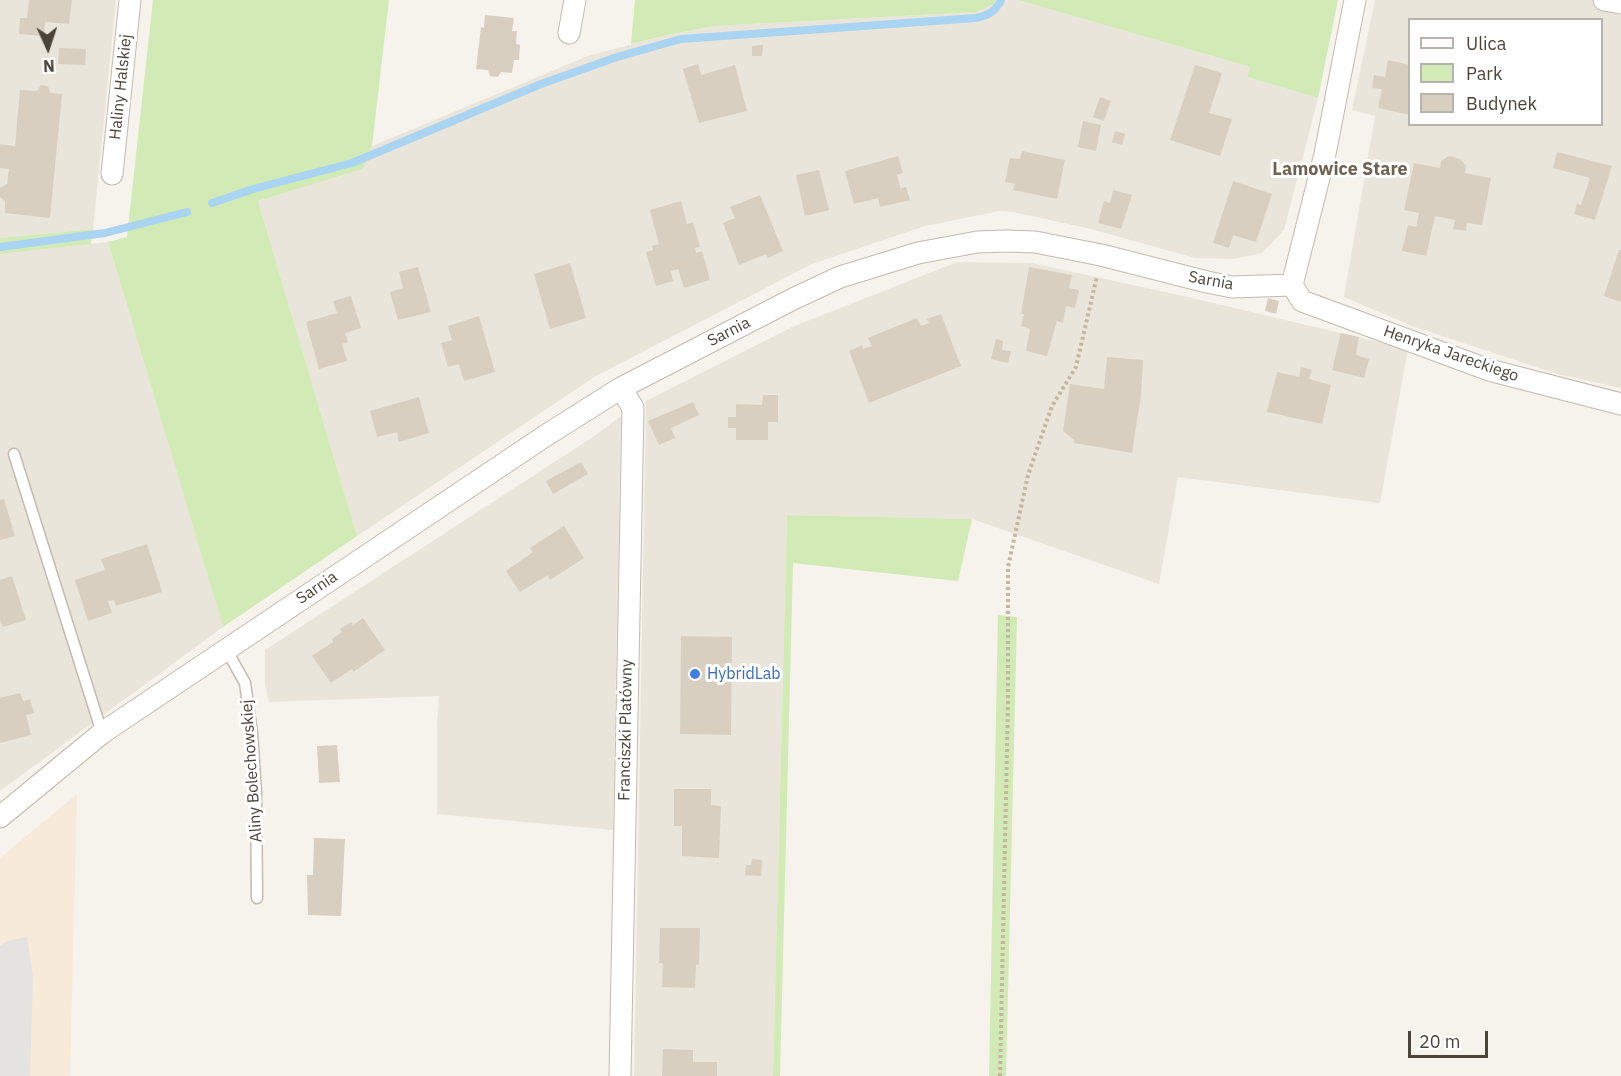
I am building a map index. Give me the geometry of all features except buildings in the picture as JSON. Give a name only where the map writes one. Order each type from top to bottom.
[{"type":"street","name":"Haliny Halskiej","points":[[112,174],[130,0]]},
{"type":"street","points":[[569,33],[575,0]]},
{"type":"street","points":[[1292,285],[1325,153],[1355,0]]},
{"type":"street","points":[[1604,0],[1621,3]]},
{"type":"street","name":"Sarnia","points":[[0,817],[102,733],[454,496],[621,388],[840,277],[918,253],[978,242],[1006,241],[1035,242],[1101,255],[1232,287],[1292,285]]},
{"type":"street","name":"Henryka Jareckiego","points":[[1292,285],[1302,301],[1489,370],[1621,404]]},
{"type":"street","name":"Franciszki Platówny","points":[[620,1076],[633,408],[621,388]]},
{"type":"lane","points":[[14,454],[102,733]]},
{"type":"lane","name":"Aliny Bolechowskiej","points":[[226,650],[245,683],[252,734],[256,792],[257,898]]},
{"type":"path","points":[[1000,1076],[1008,703],[1008,567],[1028,475],[1038,445],[1052,406],[1076,367],[1101,255]]},
{"type":"shaded area","points":[[0,0],[116,0],[93,229],[0,238]]},
{"type":"shaded area","points":[[995,0],[1018,0],[1250,67],[1247,77],[1318,98],[1284,230],[1262,253],[1233,259],[1195,258],[1091,229],[1013,212],[999,211],[925,226],[812,264],[596,376],[357,536],[258,201],[363,169],[372,146],[588,56],[663,36],[714,26],[977,12],[994,4]]},
{"type":"shaded area","points":[[1375,0],[1621,0],[1621,388],[1557,374],[1412,326],[1344,297],[1375,116],[1352,110]]},
{"type":"shaded area","points":[[108,242],[223,627],[0,791],[0,254]]},
{"type":"shaded area","points":[[957,262],[1032,263],[1408,349],[1380,503],[1178,477],[1159,584],[972,519],[787,515],[773,1076],[634,1076],[646,401],[792,327]]},
{"type":"shaded area","points":[[621,416],[613,830],[437,814],[439,696],[269,702],[265,685],[265,650],[596,435]]},
{"type":"shaded area","points":[[77,794],[70,1076],[0,1076],[0,858]]},
{"type":"shaded area","points":[[27,937],[33,977],[30,1076],[0,1076],[0,946],[7,941]]},
{"type":"green space","points":[[153,0],[389,0],[372,146],[363,169],[258,201],[357,536],[223,627],[108,242],[127,237]]},
{"type":"green space","points":[[635,0],[995,0],[994,4],[977,12],[714,26],[631,44]]},
{"type":"green space","points":[[1018,0],[1338,0],[1318,98],[1247,77],[1250,67]]},
{"type":"green space","points":[[93,229],[91,244],[0,254],[0,238]]},
{"type":"green space","points":[[787,515],[972,519],[958,581],[793,563],[780,1076],[773,1076]]},
{"type":"green space","points":[[998,615],[1017,617],[1006,1076],[989,1076]]},
{"type":"waterway","points":[[212,203],[253,189],[352,163],[541,84],[617,57],[681,39],[976,18],[991,12],[1001,0]]},
{"type":"waterway","points":[[0,247],[105,233],[187,212]]},
{"type":"place","name":"HybridLab","points":[[695,674]]},
{"type":"district","name":"Lamowice Stare","points":[[1340,170]]}]
